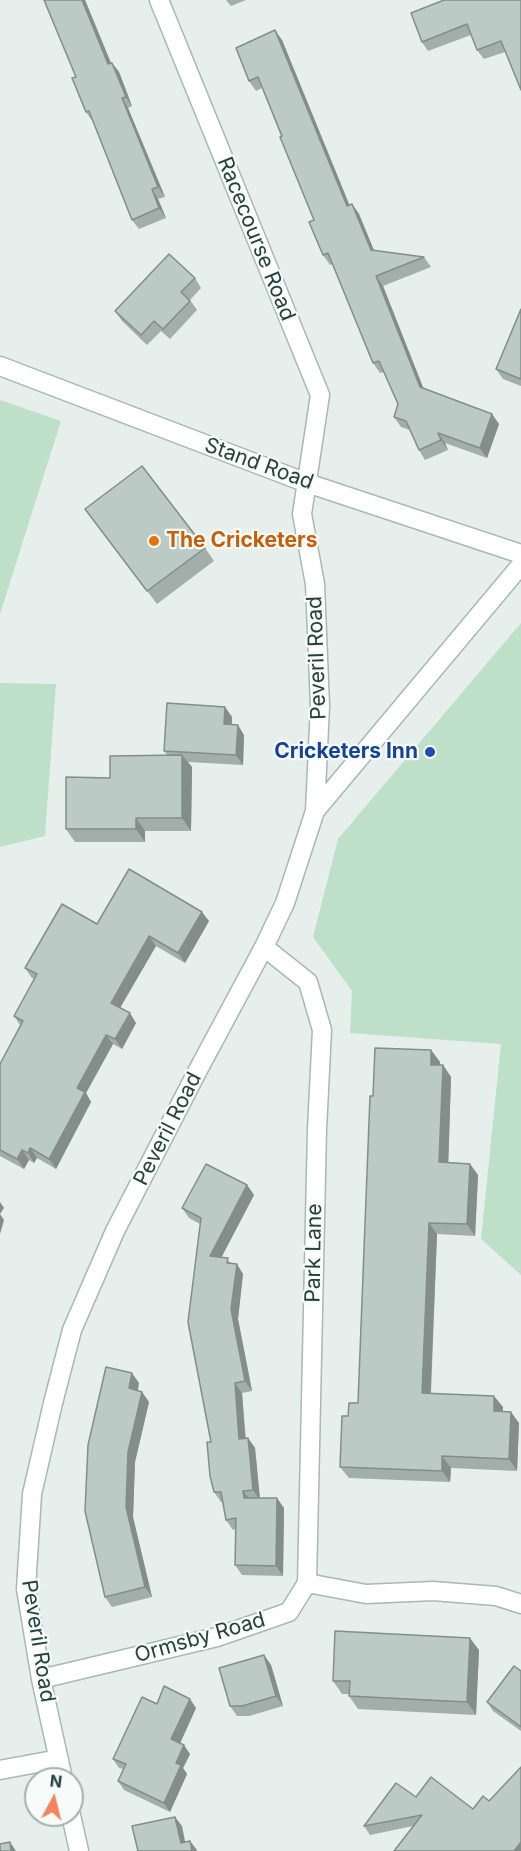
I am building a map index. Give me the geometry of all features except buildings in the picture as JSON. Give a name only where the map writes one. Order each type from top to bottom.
[{"type":"street","name":"Racecourse Road","points":[[159,0],[320,395],[307,483]]},
{"type":"street","name":"Stand Road","points":[[0,366],[307,483],[521,554]]},
{"type":"street","name":"Peveril Road","points":[[61,1767],[41,1679],[26,1589],[32,1494],[72,1330],[115,1231],[285,903],[315,811],[320,706],[315,584],[302,514],[307,483]]},
{"type":"street","points":[[315,811],[521,566]]},
{"type":"street","name":"Park Lane","points":[[264,947],[308,982],[322,1030],[317,1129],[307,1582]]},
{"type":"street","points":[[307,1582],[366,1594],[433,1591],[496,1596],[521,1604]]},
{"type":"street","name":"Ormsby Road","points":[[41,1679],[217,1637],[289,1612],[307,1582]]},
{"type":"street","points":[[0,1770],[59,1759]]},
{"type":"street","points":[[74,1827],[79,1851]]},
{"type":"green space","points":[[0,400],[61,421],[0,614]]},
{"type":"green space","points":[[521,623],[521,1275],[481,1239],[501,1044],[350,1033],[352,991],[313,937],[338,839]]},
{"type":"green space","points":[[0,683],[56,684],[45,836],[0,847]]},
{"type":"place","name":"The Cricketers","points":[[154,541]]},
{"type":"place","name":"Cricketers Inn","points":[[430,752]]}]
